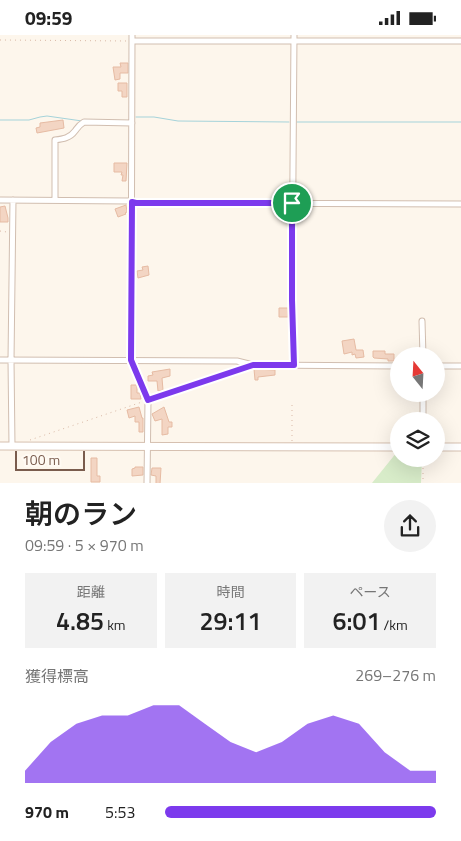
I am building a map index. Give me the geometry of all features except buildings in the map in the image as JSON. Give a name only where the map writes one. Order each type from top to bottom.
[{"type":"street","points":[[147,483],[148,400],[131,360],[132,38],[461,41]]},
{"type":"street","points":[[294,38],[292,203],[294,365]]},
{"type":"street","points":[[55,200],[55,140],[70,137],[78,126],[84,123],[132,123]]},
{"type":"street","points":[[0,200],[130,201],[136,203],[461,204]]},
{"type":"street","points":[[12,446],[13,200]]},
{"type":"street","points":[[422,321],[423,347]]},
{"type":"street","points":[[0,360],[238,361],[253,365],[390,365]]},
{"type":"street","points":[[148,400],[253,365]]},
{"type":"street","points":[[445,366],[461,366]]},
{"type":"street","points":[[0,446],[390,447]]},
{"type":"street","points":[[445,447],[461,447]]},
{"type":"path","points":[[0,40],[132,38]]},
{"type":"path","points":[[0,231],[13,232]]},
{"type":"path","points":[[26,446],[26,442],[30,440],[148,400]]},
{"type":"path","points":[[292,404],[292,447]]},
{"type":"path","points":[[423,467],[423,483]]},
{"type":"green space","points":[[390,461],[390,467],[422,467],[421,483],[372,483]]},
{"type":"waterway","points":[[0,120],[29,120],[47,116],[82,121]]},
{"type":"waterway","points":[[136,117],[154,117],[178,121],[289,122]]},
{"type":"waterway","points":[[297,122],[461,122]]},
{"type":"route","points":[[132,202],[292,203],[294,365],[253,365],[148,400],[131,360],[132,202]]}]
